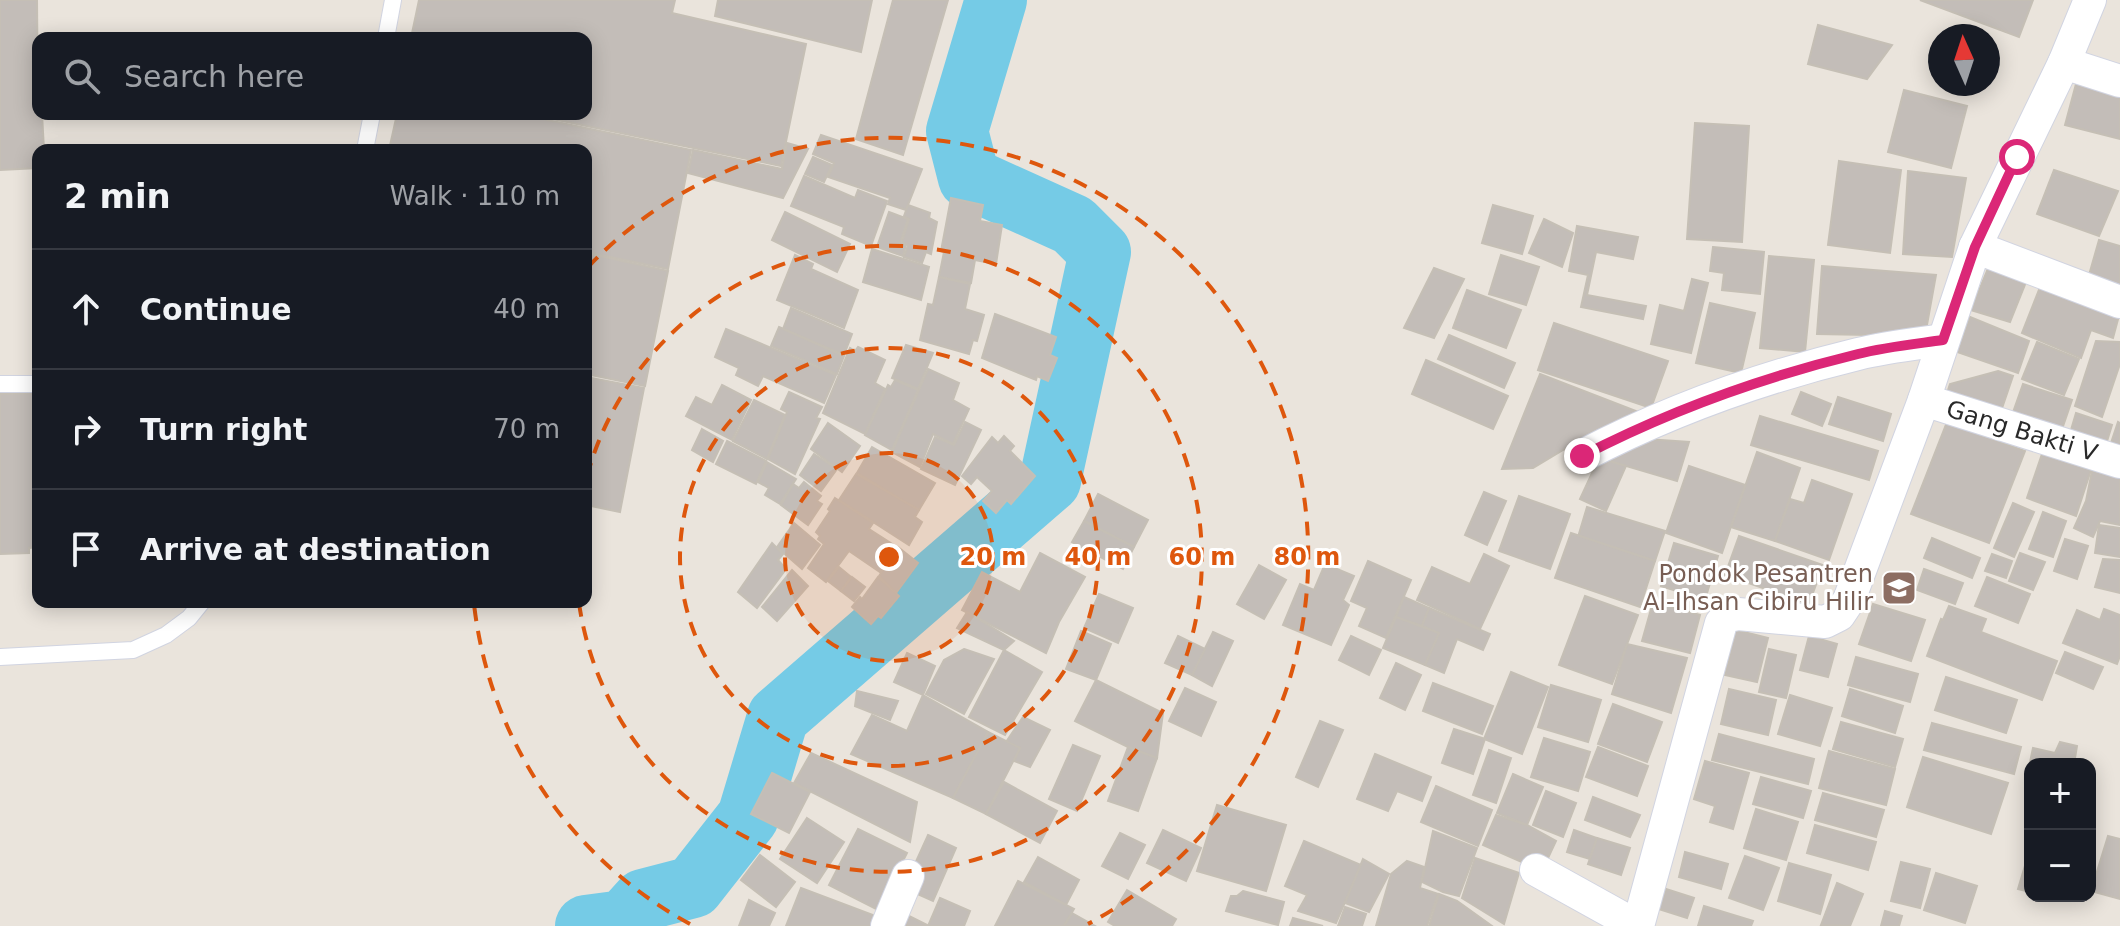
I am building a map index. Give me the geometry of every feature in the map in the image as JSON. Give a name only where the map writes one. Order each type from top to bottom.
[{"type":"street","points":[[1536,870],[1637,926],[1721,623],[1728,616],[1738,614],[1825,622],[1839,615],[1849,600],[1924,400],[1975,247],[2064,63],[2090,0]]},
{"type":"street","points":[[2064,63],[2120,81]]},
{"type":"street","points":[[1975,247],[2120,302]]},
{"type":"street","points":[[1582,456],[1665,416],[1802,369],[1861,353],[1943,340]]},
{"type":"street","name":"Gang Bakti V","points":[[1924,400],[2120,462]]},
{"type":"street","points":[[887,926],[908,876]]},
{"type":"lane","points":[[387,32],[393,0]]},
{"type":"lane","points":[[366,144],[371,120]]},
{"type":"lane","points":[[0,384],[32,384]]},
{"type":"lane","points":[[0,657],[133,650],[166,635],[197,608]]},
{"type":"building","points":[[0,0],[37,0],[37,32],[32,32],[32,120],[42,120],[44,144],[32,144],[32,168],[0,170]]},
{"type":"building","points":[[419,0],[675,0],[672,13],[806,44],[781,166],[557,120],[592,120],[592,32],[412,32]]},
{"type":"building","points":[[718,0],[872,0],[861,52],[715,16]]},
{"type":"building","points":[[893,0],[948,0],[903,155],[856,139]]},
{"type":"building","points":[[1920,0],[2033,0],[2019,37],[2000,30],[2000,24],[1984,24]]},
{"type":"building","points":[[1818,25],[1892,45],[1867,79],[1808,64]]},
{"type":"building","points":[[2076,84],[2120,95],[2120,139],[2065,125]]},
{"type":"building","points":[[1904,90],[1967,106],[1951,168],[1888,152]]},
{"type":"building","points":[[396,120],[548,120],[691,150],[668,269],[592,253],[592,144],[390,144]]},
{"type":"building","points":[[1695,123],[1749,126],[1742,242],[1687,239]]},
{"type":"building","points":[[821,135],[922,169],[906,210],[888,204],[890,198],[828,177],[834,163],[813,154]]},
{"type":"building","points":[[787,143],[808,149],[783,198],[688,173],[693,150],[782,169]]},
{"type":"building","points":[[813,157],[832,165],[824,182],[805,174]]},
{"type":"building","points":[[1839,161],[1901,170],[1890,253],[1828,245]]},
{"type":"building","points":[[2054,170],[2118,191],[2099,236],[2037,214]]},
{"type":"building","points":[[1908,171],[1966,178],[1952,257],[1903,254]]},
{"type":"building","points":[[804,176],[855,198],[858,190],[887,201],[871,246],[842,234],[844,227],[791,206]]},
{"type":"building","points":[[951,198],[983,205],[980,221],[1002,225],[996,264],[975,260],[971,283],[939,277]]},
{"type":"building","points":[[908,205],[930,213],[929,218],[937,222],[931,254],[926,252],[922,263],[904,257],[908,245],[902,242],[909,219],[904,216]]},
{"type":"building","points":[[1493,205],[1533,216],[1522,254],[1482,243]]},
{"type":"building","points":[[785,212],[850,244],[837,272],[772,240]]},
{"type":"building","points":[[889,212],[908,219],[900,243],[906,245],[903,256],[877,247]]},
{"type":"building","points":[[1544,219],[1573,233],[1562,267],[1529,253]]},
{"type":"building","points":[[1577,226],[1638,237],[1633,259],[1596,252],[1587,295],[1646,306],[1643,319],[1581,307],[1588,275],[1569,271]]},
{"type":"building","points":[[2099,240],[2120,246],[2120,293],[2087,282]]},
{"type":"building","points":[[1713,247],[1764,252],[1760,294],[1722,290],[1724,273],[1710,271]]},
{"type":"building","points":[[872,249],[929,267],[921,300],[863,282]]},
{"type":"building","points":[[592,254],[668,271],[645,386],[592,375]]},
{"type":"building","points":[[795,255],[813,264],[811,269],[858,290],[844,328],[777,300]]},
{"type":"building","points":[[1501,255],[1539,267],[1526,305],[1489,294]]},
{"type":"building","points":[[1769,256],[1814,260],[1805,352],[1760,348]]},
{"type":"building","points":[[1822,266],[1936,275],[1925,336],[1817,334]]},
{"type":"building","points":[[1989,266],[2026,282],[2010,322],[1971,310]]},
{"type":"building","points":[[1434,268],[1464,279],[1434,338],[1404,328]]},
{"type":"building","points":[[939,277],[970,284],[965,309],[984,315],[977,341],[973,340],[969,354],[920,340],[928,304],[933,305]]},
{"type":"building","points":[[2044,277],[2120,312],[2113,338],[2091,330],[2081,358],[2022,333]]},
{"type":"building","points":[[1692,279],[1708,283],[1691,353],[1651,344],[1660,305],[1684,311]]},
{"type":"building","points":[[1467,290],[1521,310],[1506,348],[1453,328]]},
{"type":"building","points":[[1710,303],[1755,313],[1741,373],[1696,363]]},
{"type":"building","points":[[791,308],[852,334],[844,355],[783,329]]},
{"type":"building","points":[[995,314],[1056,337],[1050,355],[1057,358],[1048,381],[1037,376],[1036,380],[982,358]]},
{"type":"building","points":[[1970,317],[2029,341],[2018,373],[1957,352]]},
{"type":"building","points":[[1554,323],[1668,361],[1651,408],[1538,370]]},
{"type":"building","points":[[779,327],[844,356],[837,374],[771,346]]},
{"type":"building","points":[[726,329],[836,375],[824,403],[763,376],[758,386],[736,375],[739,368],[715,357]]},
{"type":"building","points":[[1449,335],[1515,363],[1504,388],[1438,359]]},
{"type":"building","points":[[2096,341],[2120,342],[2120,364],[2102,417],[2075,406]]},
{"type":"building","points":[[2037,342],[2079,359],[2064,395],[2022,379]]},
{"type":"building","points":[[906,345],[933,353],[918,389],[892,378]]},
{"type":"building","points":[[858,347],[885,360],[875,383],[885,389],[865,434],[823,413],[850,348],[855,351]]},
{"type":"building","points":[[1426,360],[1508,396],[1493,429],[1412,394]]},
{"type":"building","points":[[928,369],[959,383],[953,400],[969,409],[953,444],[933,434],[920,467],[892,452]]},
{"type":"building","points":[[1998,371],[2013,376],[1999,417],[1945,399],[1950,384]]},
{"type":"building","points":[[1540,374],[1646,415],[1593,432],[1533,468],[1502,469]]},
{"type":"building","points":[[592,378],[644,388],[620,512],[592,506]]},
{"type":"building","points":[[895,380],[918,390],[892,450],[865,435],[888,385],[891,387]]},
{"type":"building","points":[[2023,384],[2072,400],[2059,438],[2010,421]]},
{"type":"building","points":[[722,385],[751,400],[732,440],[686,416],[696,397],[712,405]]},
{"type":"building","points":[[789,392],[822,407],[816,418],[820,419],[795,474],[768,459],[787,412],[781,409]]},
{"type":"building","points":[[1801,392],[1831,404],[1822,426],[1792,414]]},
{"type":"building","points":[[32,393],[32,548],[29,548],[29,553],[0,554],[0,394]]},
{"type":"building","points":[[1838,397],[1891,414],[1883,441],[1829,424]]},
{"type":"building","points":[[754,400],[785,415],[767,459],[733,441]]},
{"type":"building","points":[[2076,413],[2112,425],[2104,451],[2068,440]]},
{"type":"building","points":[[1760,416],[1878,451],[1869,480],[1751,445]]},
{"type":"building","points":[[965,422],[981,430],[955,485],[921,469],[935,437],[954,445]]},
{"type":"building","points":[[1947,422],[2025,451],[1989,543],[1911,514]]},
{"type":"building","points":[[828,423],[860,446],[842,472],[811,449]]},
{"type":"building","points":[[2120,423],[2120,456],[2108,452]]},
{"type":"building","points":[[702,429],[723,441],[713,462],[692,450]]},
{"type":"building","points":[[1004,436],[1014,446],[1010,451],[1035,476],[1011,504],[1007,500],[996,513],[983,501],[992,491],[977,477],[971,484],[962,476],[992,437],[998,443]]},
{"type":"building","points":[[1631,438],[1689,442],[1677,481],[1599,458]]},
{"type":"building","points":[[727,441],[766,461],[756,484],[716,464]]},
{"type":"building","points":[[872,447],[935,483],[919,510],[857,473]]},
{"type":"building","points":[[1757,452],[1800,468],[1775,541],[1731,527]]},
{"type":"building","points":[[814,454],[837,469],[821,491],[800,475]]},
{"type":"building","points":[[2042,454],[2091,470],[2076,516],[2027,498]]},
{"type":"building","points":[[1599,458],[1626,466],[1606,511],[1580,499]]},
{"type":"building","points":[[767,462],[796,479],[780,504],[765,495],[769,488],[758,482]]},
{"type":"building","points":[[1689,466],[1745,485],[1722,553],[1666,533]]},
{"type":"building","points":[[2092,471],[2120,476],[2120,525],[2100,521],[2093,537],[2074,528],[2086,501]]},
{"type":"building","points":[[856,474],[919,510],[915,517],[922,522],[909,545],[839,500]]},
{"type":"building","points":[[1812,480],[1852,494],[1829,560],[1775,541],[1790,499],[1804,503]]},
{"type":"building","points":[[804,482],[821,496],[817,501],[822,504],[808,525],[781,505],[793,484],[799,488]]},
{"type":"building","points":[[1484,492],[1506,501],[1487,545],[1465,535]]},
{"type":"building","points":[[1098,494],[1148,520],[1134,547],[1084,521]]},
{"type":"building","points":[[1519,496],[1570,514],[1550,569],[1499,551]]},
{"type":"building","points":[[835,498],[873,523],[869,529],[897,547],[880,572],[849,551],[826,582],[808,568],[824,544],[816,532]]},
{"type":"building","points":[[2013,503],[2034,512],[2014,557],[1994,548]]},
{"type":"building","points":[[1587,507],[1665,531],[1655,561],[1578,537]]},
{"type":"building","points":[[2043,512],[2066,521],[2053,557],[2029,549]]},
{"type":"building","points":[[1084,521],[1134,547],[1123,569],[1072,542]]},
{"type":"building","points":[[794,523],[820,545],[802,569],[777,547]]},
{"type":"building","points":[[2099,525],[2120,528],[2120,557],[2095,553]]},
{"type":"building","points":[[1571,533],[1655,561],[1640,607],[1555,578]]},
{"type":"building","points":[[1739,536],[1823,565],[1809,604],[1725,575]]},
{"type":"building","points":[[1932,538],[1980,558],[1972,578],[1924,558]]},
{"type":"building","points":[[2065,539],[2088,546],[2077,579],[2054,571]]},
{"type":"building","points":[[772,543],[783,554],[778,560],[786,569],[757,608],[738,592]]},
{"type":"building","points":[[1674,543],[1718,556],[1705,600],[1661,586]]},
{"type":"building","points":[[898,547],[918,563],[896,593],[879,576]]},
{"type":"building","points":[[1040,553],[1085,577],[1059,622],[1046,653],[962,610],[982,572],[1020,592]]},
{"type":"building","points":[[2020,553],[2045,562],[2033,590],[2009,581]]},
{"type":"building","points":[[1484,554],[1509,566],[1480,629],[1417,600],[1432,567],[1470,584]]},
{"type":"building","points":[[1992,554],[2012,561],[2006,578],[1985,571]]},
{"type":"building","points":[[2103,559],[2120,560],[2120,593],[2095,587]]},
{"type":"building","points":[[1368,561],[1411,580],[1386,638],[1359,626],[1367,608],[1351,601]]},
{"type":"building","points":[[1325,564],[1354,576],[1343,600],[1349,605],[1331,645],[1283,625],[1300,584],[1314,590]]},
{"type":"building","points":[[1259,565],[1286,580],[1264,619],[1237,604]]},
{"type":"building","points":[[839,567],[851,577],[841,591],[828,581]]},
{"type":"building","points":[[1924,569],[1963,583],[1955,604],[1917,590]]},
{"type":"building","points":[[792,570],[808,586],[777,621],[762,607]]},
{"type":"building","points":[[852,577],[865,587],[854,601],[841,591]]},
{"type":"building","points":[[878,577],[899,596],[881,618],[878,616],[871,624],[852,607]]},
{"type":"building","points":[[1987,577],[2030,594],[2018,623],[1975,606]]},
{"type":"building","points":[[1099,594],[1133,608],[1118,643],[1084,628]]},
{"type":"building","points":[[1585,596],[1638,615],[1612,684],[1559,665]]},
{"type":"building","points":[[1404,597],[1429,608],[1422,626],[1396,617]]},
{"type":"building","points":[[1653,602],[1700,615],[1690,653],[1642,641]]},
{"type":"building","points":[[1873,604],[1925,620],[1911,661],[1859,644]]},
{"type":"building","points":[[1949,606],[1986,619],[1981,632],[2057,661],[2042,700],[1927,656]]},
{"type":"building","points":[[1429,608],[1490,634],[1483,650],[1457,639],[1444,673],[1425,665],[1439,633],[1422,626]]},
{"type":"building","points":[[2104,609],[2120,615],[2120,656],[2117,664],[2063,643],[2077,610],[2100,620]]},
{"type":"building","points":[[967,612],[1014,641],[1004,650],[957,628]]},
{"type":"building","points":[[1396,617],[1439,633],[1425,665],[1383,648]]},
{"type":"building","points":[[1736,630],[1768,638],[1757,682],[1725,675]]},
{"type":"building","points":[[1081,631],[1111,644],[1096,680],[1066,669]]},
{"type":"building","points":[[1213,632],[1233,641],[1212,686],[1192,675]]},
{"type":"building","points":[[1178,636],[1205,649],[1192,675],[1165,663]]},
{"type":"building","points":[[1351,636],[1381,650],[1369,675],[1339,660]]},
{"type":"building","points":[[1809,636],[1837,644],[1828,677],[1800,670]]},
{"type":"building","points":[[1627,644],[1687,658],[1671,713],[1612,694]]},
{"type":"building","points":[[964,649],[994,659],[964,714],[926,694],[944,660]]},
{"type":"building","points":[[1769,649],[1796,655],[1786,698],[1759,692]]},
{"type":"building","points":[[1004,650],[1042,672],[1005,735],[969,717]]},
{"type":"building","points":[[2065,652],[2103,667],[2093,689],[2056,673]]},
{"type":"building","points":[[907,653],[935,666],[923,695],[894,682]]},
{"type":"building","points":[[1856,657],[1918,674],[1910,702],[1848,685]]},
{"type":"building","points":[[1396,663],[1421,675],[1405,710],[1380,698]]},
{"type":"building","points":[[1511,672],[1548,687],[1522,754],[1484,739]]},
{"type":"building","points":[[1946,677],[2017,700],[2006,733],[1935,710]]},
{"type":"building","points":[[1096,680],[1163,713],[1157,758],[1075,721]]},
{"type":"building","points":[[1433,683],[1493,706],[1482,734],[1423,711]]},
{"type":"building","points":[[1551,685],[1601,700],[1588,742],[1538,727]]},
{"type":"building","points":[[1185,688],[1216,702],[1201,736],[1169,721]]},
{"type":"building","points":[[1729,689],[1776,700],[1768,735],[1721,724]]},
{"type":"building","points":[[1850,689],[1903,706],[1895,733],[1842,716]]},
{"type":"building","points":[[857,691],[898,701],[890,720],[855,706]]},
{"type":"building","points":[[923,695],[988,732],[953,798],[851,754],[872,715],[907,731]]},
{"type":"building","points":[[1790,695],[1832,708],[1820,746],[1778,734]]},
{"type":"building","points":[[1613,704],[1662,722],[1647,762],[1598,744]]},
{"type":"building","points":[[1023,717],[1050,730],[1030,767],[1014,761],[1020,748],[1006,742]]},
{"type":"building","points":[[1320,721],[1343,730],[1318,787],[1296,777]]},
{"type":"building","points":[[1841,722],[1903,739],[1895,767],[1833,749]]},
{"type":"building","points":[[1932,723],[2021,747],[2014,774],[1924,750]]},
{"type":"building","points":[[1454,729],[1485,739],[1473,774],[1442,763]]},
{"type":"building","points":[[988,732],[1020,748],[986,814],[953,798]]},
{"type":"building","points":[[1719,734],[1814,759],[1808,784],[1712,760]]},
{"type":"building","points":[[1544,738],[1590,752],[1578,791],[1531,777]]},
{"type":"building","points":[[2060,742],[2077,746],[2075,758],[2031,758],[2033,748],[2055,753]]},
{"type":"building","points":[[1073,745],[1100,756],[1077,811],[1049,799]]},
{"type":"building","points":[[1128,747],[1157,758],[1138,811],[1108,801]]},
{"type":"building","points":[[1598,747],[1648,766],[1637,796],[1586,777]]},
{"type":"building","points":[[1489,750],[1511,758],[1496,803],[1473,795]]},
{"type":"building","points":[[1829,751],[1895,769],[1886,805],[1819,788]]},
{"type":"building","points":[[811,753],[917,802],[910,842],[794,783]]},
{"type":"building","points":[[1375,754],[1431,777],[1422,801],[1397,791],[1388,811],[1357,799]]},
{"type":"building","points":[[1923,757],[2008,783],[1991,834],[1907,807]]},
{"type":"building","points":[[1705,761],[1749,773],[1733,829],[1710,822],[1715,806],[1694,799]]},
{"type":"building","points":[[772,773],[810,792],[789,833],[751,814]]},
{"type":"building","points":[[1513,774],[1543,787],[1527,825],[1497,813]]},
{"type":"building","points":[[1761,777],[1811,791],[1803,818],[1753,804]]},
{"type":"building","points":[[1004,782],[1057,811],[1040,843],[986,814]]},
{"type":"building","points":[[1436,786],[1492,810],[1478,846],[1421,822]]},
{"type":"building","points":[[1546,791],[1576,803],[1563,837],[1533,825]]},
{"type":"building","points":[[1823,793],[1884,810],[1876,837],[1815,820]]},
{"type":"building","points":[[1593,797],[1640,815],[1630,837],[1585,820]]},
{"type":"building","points":[[1217,805],[1286,825],[1266,891],[1197,871]]},
{"type":"building","points":[[1756,809],[1798,822],[1786,860],[1744,848]]},
{"type":"building","points":[[1496,815],[1527,825],[1556,841],[1542,871],[1483,845]]},
{"type":"building","points":[[807,818],[844,842],[817,883],[780,859]]},
{"type":"building","points":[[1815,825],[1876,842],[1868,870],[1807,853]]},
{"type":"building","points":[[858,829],[907,853],[878,910],[829,885]]},
{"type":"building","points":[[1163,830],[1201,848],[1186,881],[1147,863]]},
{"type":"building","points":[[1574,830],[1597,838],[1590,859],[1567,852]]},
{"type":"building","points":[[1433,831],[1477,848],[1459,896],[1422,882]]},
{"type":"building","points":[[1120,833],[1145,845],[1128,879],[1102,866]]},
{"type":"building","points":[[928,835],[956,848],[933,901],[904,888]]},
{"type":"building","points":[[2108,836],[2120,839],[2120,899],[2096,892],[2096,875]]},
{"type":"building","points":[[1597,838],[1630,848],[1621,875],[1588,864]]},
{"type":"building","points":[[1304,841],[1361,865],[1336,923],[1298,911],[1307,895],[1285,886]]},
{"type":"building","points":[[1685,852],[1728,864],[1721,889],[1679,877]]},
{"type":"building","points":[[760,855],[795,882],[776,907],[741,880]]},
{"type":"building","points":[[1745,856],[1779,868],[1763,910],[1729,898]]},
{"type":"building","points":[[1038,857],[1079,880],[1066,905],[1024,882]]},
{"type":"building","points":[[1475,858],[1519,873],[1504,924],[1462,898]]},
{"type":"building","points":[[1363,859],[1389,874],[1369,912],[1345,903]]},
{"type":"building","points":[[1407,861],[1424,867],[1420,888],[1438,894],[1427,926],[1376,926],[1391,874]]},
{"type":"building","points":[[1901,862],[1930,869],[1920,908],[1891,901]]},
{"type":"building","points":[[1789,863],[1831,875],[1820,914],[1778,901]]},
{"type":"building","points":[[2024,869],[2024,890],[2018,889]]},
{"type":"building","points":[[1936,873],[1977,886],[1965,923],[1924,910]]},
{"type":"building","points":[[1018,881],[1074,909],[1064,926],[995,926]]},
{"type":"building","points":[[1837,883],[1863,894],[1850,926],[1821,925]]},
{"type":"building","points":[[801,888],[881,918],[878,926],[786,926]]},
{"type":"building","points":[[1666,889],[1694,898],[1687,918],[1659,909]]},
{"type":"building","points":[[1127,890],[1176,919],[1172,926],[1115,926],[1108,922]]},
{"type":"building","points":[[1243,891],[1284,902],[1278,925],[1226,911],[1231,896]]},
{"type":"building","points":[[1439,894],[1457,901],[1492,926],[1429,926]]},
{"type":"building","points":[[940,898],[970,911],[964,926],[928,926]]},
{"type":"building","points":[[749,900],[775,913],[769,926],[739,926]]},
{"type":"building","points":[[1704,906],[1753,921],[1751,926],[1698,926]]},
{"type":"building","points":[[1345,907],[1366,914],[1362,926],[1338,926]]},
{"type":"building","points":[[895,909],[929,926],[888,926]]},
{"type":"building","points":[[1885,911],[1902,916],[1899,926],[1881,926]]},
{"type":"building","points":[[1072,913],[1095,926],[1064,926]]},
{"type":"building","points":[[1293,918],[1323,926],[1290,926]]},
{"type":"waterway","points":[[586,926],[624,921],[643,900],[693,887],[748,817],[778,717],[1050,481],[1100,252],[1073,225],[969,178],[957,131],[996,0]]},
{"type":"place","name":"Pondok Pesantren Al-Ihsan Cibiru Hilir","points":[[1899,588]]},
{"type":"route","points":[[1582,456],[1665,416],[1802,369],[1861,353],[1943,340],[1975,247],[2017,157]]}]
